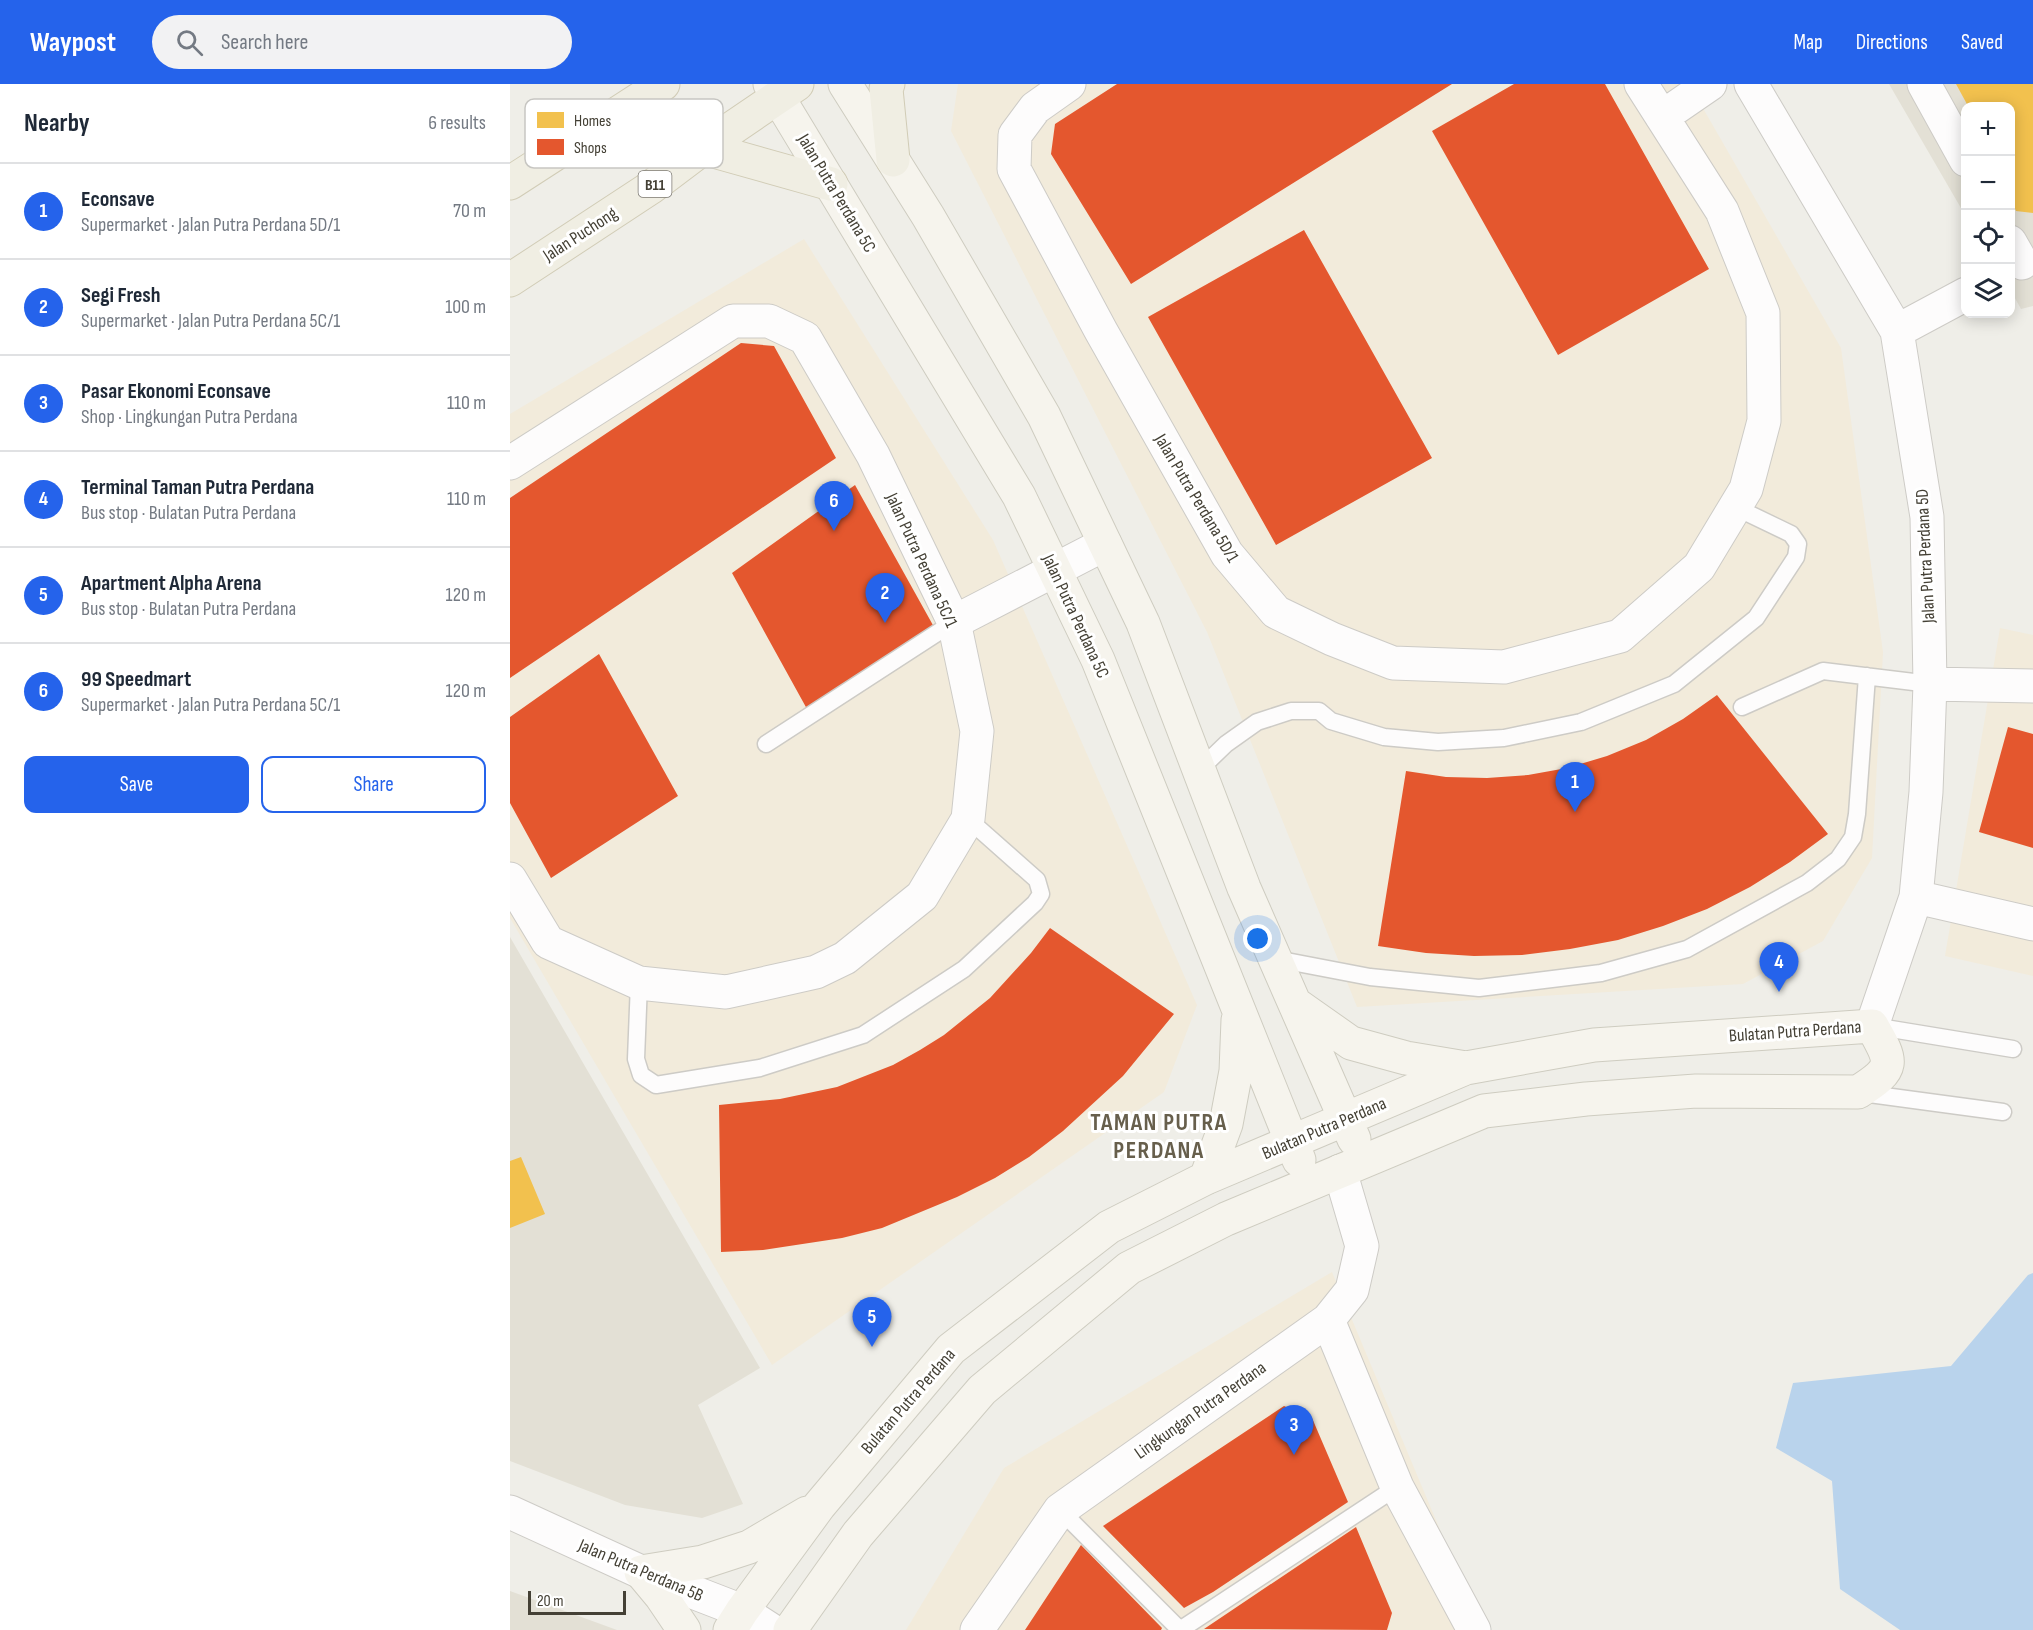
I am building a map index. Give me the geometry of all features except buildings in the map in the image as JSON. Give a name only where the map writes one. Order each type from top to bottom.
[{"type":"main road","points":[[640,99],[663,84]]},
{"type":"main road","points":[[888,84],[886,89],[893,160]]},
{"type":"main road","name":"Jalan Puchong","points":[[723,133],[782,89]]},
{"type":"main road","points":[[723,154],[831,184]]},
{"type":"main road","points":[[510,183],[533,168]]},
{"type":"main road","name":"Jalan Puchong","points":[[510,280],[650,188],[676,168]]},
{"type":"street","points":[[845,84],[893,160],[1044,416],[1143,623],[1244,888],[1346,1119],[1352,1166]]},
{"type":"street","name":"Jalan Putra Perdana 5D/1","points":[[1069,84],[1035,108],[1015,135],[1014,169],[1101,331],[1227,554],[1276,612],[1332,639],[1393,663],[1504,667],[1620,636],[1699,567],[1746,489],[1764,421],[1763,313],[1722,211],[1641,84]]},
{"type":"street","points":[[1662,117],[1710,84]]},
{"type":"street","name":"Jalan Putra Perdana 5D","points":[[1751,84],[1897,331],[1927,517],[1930,684],[1926,792],[1917,897],[1872,1026]]},
{"type":"street","points":[[1924,84],[1963,156]]},
{"type":"street","name":"Jalan Putra Perdana 5C","points":[[782,89],[831,184],[1019,496],[1098,660],[1308,1185]]},
{"type":"street","points":[[1897,331],[1961,296]]},
{"type":"street","name":"Jalan Putra Perdana 5C/1","points":[[510,463],[733,321],[769,321],[805,338],[873,455],[954,622],[977,731],[968,819],[922,896],[845,958],[816,972],[726,992],[639,983],[548,942],[510,879]]},
{"type":"street","points":[[954,622],[1105,544]]},
{"type":"street","points":[[1930,684],[2033,686]]},
{"type":"street","points":[[1917,897],[2033,924]]},
{"type":"street","points":[[1295,1004],[1351,1043],[1406,1058],[1466,1068]]},
{"type":"street","points":[[1206,1178],[1226,1124],[1236,1071],[1238,1008]]},
{"type":"street","name":"Bulatan Putra Perdana","points":[[736,1621],[819,1506],[951,1349],[1109,1227],[1206,1178],[1466,1068],[1594,1045],[1872,1026],[1886,1050],[1888,1065],[1881,1078],[1858,1092]]},
{"type":"street","points":[[790,1630],[858,1534],[982,1390],[1129,1268],[1226,1219],[1484,1111],[1587,1099],[1696,1091],[1858,1092]]},
{"type":"street","name":"Lingkungan Putra Perdana","points":[[977,1630],[1060,1510],[1328,1320],[1352,1290],[1362,1246],[1352,1166]]},
{"type":"street","points":[[1328,1320],[1397,1487],[1474,1630]]},
{"type":"street","points":[[641,1572],[703,1562],[749,1547],[819,1506]]},
{"type":"street","name":"Jalan Putra Perdana 5B","points":[[510,1512],[641,1572],[736,1621],[771,1630]]},
{"type":"street","points":[[641,1572],[684,1630]]},
{"type":"lane","points":[[1199,770],[1226,744],[1257,722],[1291,711],[1319,711],[1331,721],[1384,737],[1438,742],[1504,738],[1581,722],[1674,684],[1756,618],[1796,557],[1798,544],[1791,534],[1736,507]]},
{"type":"lane","points":[[766,744],[954,622]]},
{"type":"lane","points":[[1742,707],[1823,671],[1930,684]]},
{"type":"lane","points":[[1275,959],[1370,977],[1479,988],[1601,973],[1687,949],[1807,883],[1838,859],[1853,837],[1868,676]]},
{"type":"lane","points":[[639,983],[636,1059],[641,1075],[656,1085],[760,1068],[863,1035],[964,969],[1035,903],[1041,894],[1037,880],[968,819]]},
{"type":"lane","points":[[1872,1026],[2013,1049]]},
{"type":"lane","points":[[1858,1092],[2003,1112]]},
{"type":"lane","points":[[1060,1510],[1180,1630],[1397,1487]]},
{"type":"shaded area","points":[[958,84],[1689,84],[1841,348],[1883,652],[1872,858],[1823,941],[1743,984],[1357,1007],[1207,632],[951,131]]},
{"type":"shaded area","points":[[1889,84],[2033,84],[2033,306],[2021,309],[2015,298],[2015,102],[1961,102],[1961,208]]},
{"type":"shaded area","points":[[804,239],[993,540],[1197,1005],[1164,1092],[772,1365],[510,918],[510,414]]},
{"type":"shaded area","points":[[2000,628],[2033,635],[2033,976],[1945,956]]},
{"type":"shaded area","points":[[510,937],[760,1368],[698,1405],[743,1504],[702,1518],[625,1505],[510,1461]]},
{"type":"shaded area","points":[[1332,1272],[1482,1630],[906,1630],[1004,1468]]},
{"type":"shaded area","points":[[510,1591],[617,1630],[510,1630]]},
{"type":"water","points":[[2033,1273],[2033,1630],[1900,1630],[1840,1589],[1832,1481],[1776,1448],[1793,1383],[1951,1366],[2028,1275]]},
{"type":"place","name":"99 Speedmart","points":[[834,531]]},
{"type":"place","name":"Segi Fresh","points":[[885,623]]},
{"type":"place","name":"Econsave","points":[[1575,812]]},
{"type":"place","name":"Terminal Taman Putra Perdana","points":[[1779,992]]},
{"type":"place","name":"Apartment Alpha Arena","points":[[872,1347]]},
{"type":"place","name":"Pasar Ekonomi Econsave","points":[[1294,1455]]},
{"type":"district","name":"TAMAN PUTRA PERDANA","points":[[1159,1136]]}]
